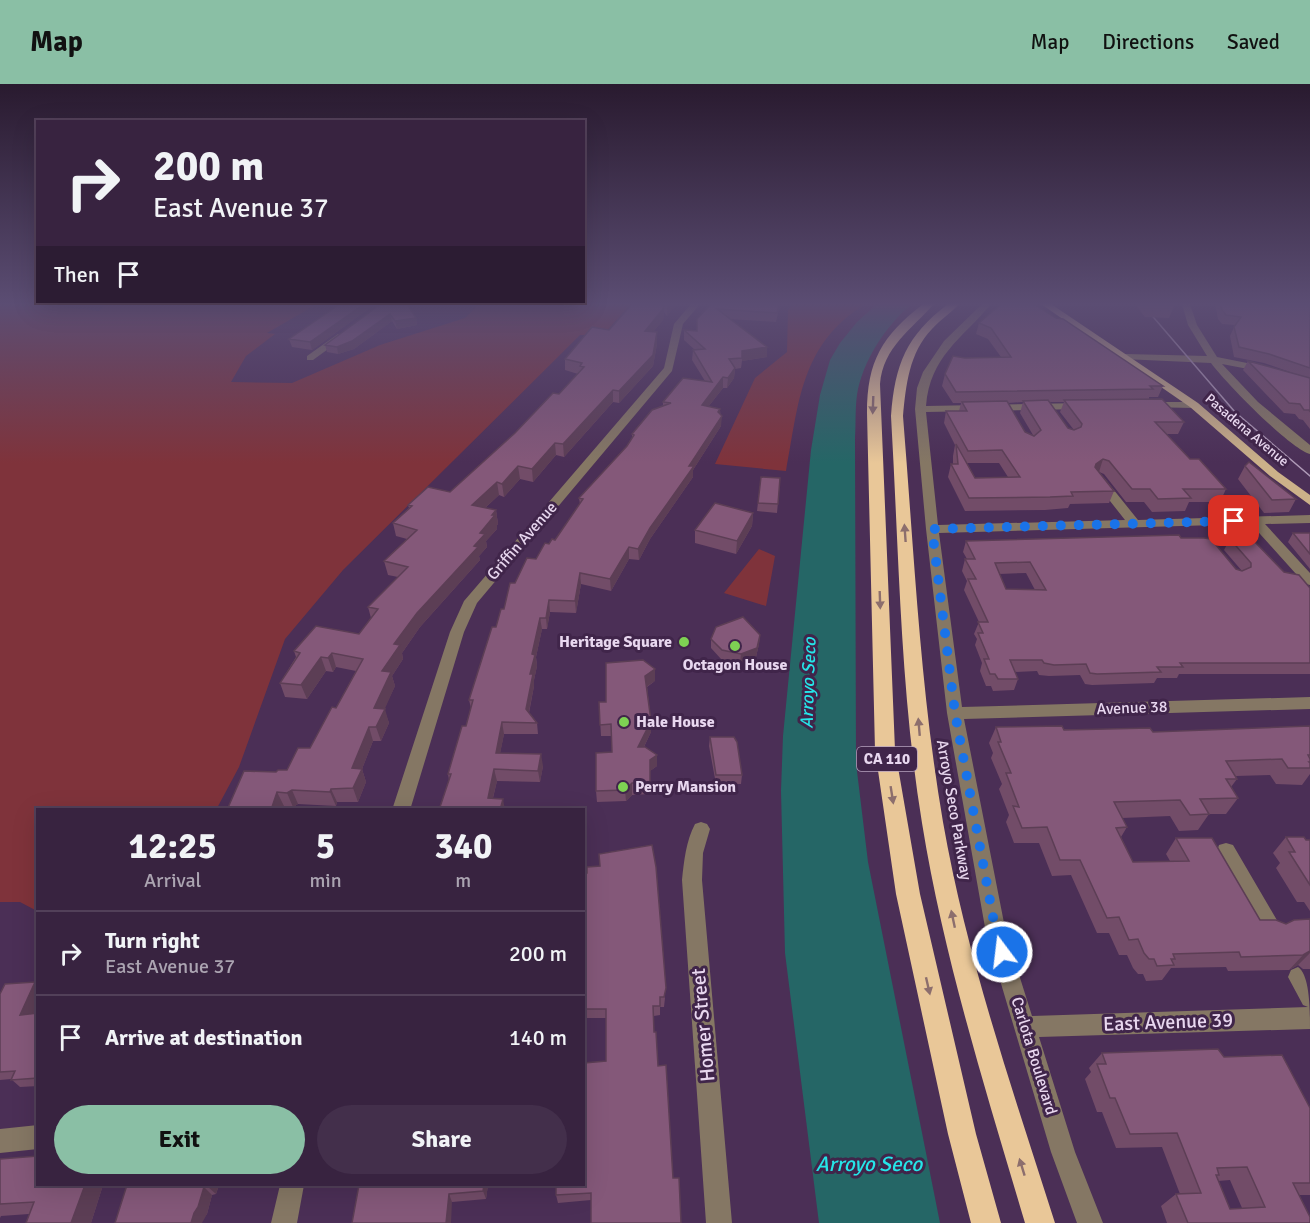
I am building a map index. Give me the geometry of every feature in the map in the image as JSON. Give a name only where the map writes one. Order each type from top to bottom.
[{"type":"highway","name":"CA 110","points":[[883,357],[874,378],[873,413],[885,750],[908,894],[962,1134],[986,1223]]},
{"type":"highway","name":"Arroyo Seco Parkway","points":[[906,357],[899,382],[897,416],[919,731],[933,824],[958,945],[996,1084],[1040,1223]]},
{"type":"main road","name":"Pasadena Avenue","points":[[1126,357],[1194,405],[1274,474],[1310,501]]},
{"type":"street","name":"Griffin Avenue","points":[[402,808],[458,632],[471,601],[669,369],[672,357]]},
{"type":"street","name":"Carlota Boulevard","points":[[936,357],[922,388],[920,409],[932,529],[955,713],[996,933],[1063,1152],[1090,1223]]},
{"type":"street","points":[[1133,357],[1214,359],[1245,363],[1279,373]]},
{"type":"street","points":[[1214,359],[1243,393],[1310,451]]},
{"type":"street","points":[[1138,405],[1194,405]]},
{"type":"street","points":[[920,409],[1093,406]]},
{"type":"street","points":[[1048,407],[1059,422]]},
{"type":"street","points":[[1009,408],[1016,420]]},
{"type":"street","points":[[1098,478],[1135,524]]},
{"type":"street","points":[[932,529],[1310,519]]},
{"type":"street","points":[[1255,521],[1310,581]]},
{"type":"street","points":[[1191,522],[1205,539]]},
{"type":"street","name":"Avenue 38","points":[[955,713],[1310,703]]},
{"type":"street","name":"Homer Street","points":[[701,829],[694,853],[692,880],[719,1223]]},
{"type":"street","points":[[1226,851],[1271,928]]},
{"type":"street","points":[[1298,977],[1310,998]]},
{"type":"street","name":"East Avenue 39","points":[[1025,1027],[1310,1018]]},
{"type":"street","points":[[0,1141],[36,1137]]},
{"type":"street","points":[[284,1223],[292,1186]]},
{"type":"shaded area","points":[[0,357],[245,357],[231,382],[292,383],[352,357],[558,357],[343,570],[285,639],[239,767],[217,808],[36,808],[36,910],[20,902],[0,902]]},
{"type":"shaded area","points":[[781,357],[815,357],[800,399],[786,471],[715,464],[755,378]]},
{"type":"shaded area","points":[[759,549],[775,556],[766,606],[724,593]]},
{"type":"water","name":"Arroyo Seco","points":[[832,357],[870,357],[860,382],[856,406],[856,763],[868,862],[940,1223],[819,1223],[785,953],[781,791],[783,736],[811,450],[820,395]]},
{"type":"building","points":[[567,357],[651,357],[619,391],[613,390],[563,444],[555,443],[532,469],[518,466],[502,484],[497,482],[472,505],[496,510],[492,515],[495,515],[480,533],[485,534],[474,546],[478,547],[417,613],[394,644],[400,645],[382,671],[391,672],[374,708],[385,709],[376,727],[369,727],[352,768],[362,769],[353,788],[331,789],[330,792],[292,790],[287,793],[277,792],[272,808],[228,808],[244,771],[287,770],[298,748],[310,748],[332,707],[336,708],[363,659],[332,653],[328,658],[321,657],[301,685],[280,683],[300,653],[294,651],[316,626],[359,634],[378,609],[368,607],[408,567],[384,561],[417,530],[393,523],[428,487],[450,492],[515,433],[553,393],[559,394],[584,367],[580,366],[582,363],[565,359]]},
{"type":"building","points":[[697,357],[742,357],[729,359],[735,368],[728,378],[723,377],[702,405],[720,409],[718,412],[722,416],[689,466],[694,466],[638,549],[629,547],[610,579],[580,573],[575,601],[549,600],[546,618],[540,618],[532,654],[535,655],[530,674],[533,674],[526,709],[537,723],[502,722],[496,753],[541,754],[538,771],[494,769],[488,798],[503,799],[501,808],[440,808],[451,774],[448,774],[462,726],[466,726],[473,700],[469,700],[492,627],[496,627],[501,609],[504,609],[510,583],[515,583],[527,558],[536,559],[545,543],[549,544],[552,539],[555,540],[583,499],[579,498],[627,446],[634,435],[632,434],[652,410],[671,403],[663,402],[683,378],[712,382]]},
{"type":"building","points":[[952,357],[1120,357],[1163,386],[1150,386],[1153,389],[956,392],[945,374]]},
{"type":"building","points":[[1278,357],[1310,357],[1310,368]]},
{"type":"building","points":[[1248,361],[1310,378],[1310,412],[1304,410],[1300,404],[1289,403]]},
{"type":"building","points":[[1162,399],[1184,422],[1155,422],[1190,459],[1199,459],[1226,489],[1183,489],[1191,498],[1158,499],[1150,489],[1132,489],[1109,461],[1103,459],[1095,467],[1114,491],[1071,492],[1073,496],[969,498],[951,464],[958,464],[956,444],[975,478],[1020,477],[1002,450],[968,451],[946,411],[967,411],[962,402],[1007,401],[1025,432],[1034,436],[1041,430],[1023,401],[1048,400],[1068,428],[1074,430],[1082,424],[1064,400]]},
{"type":"building","points":[[1249,462],[1296,499],[1272,500],[1245,466]]},
{"type":"building","points":[[761,477],[780,478],[778,504],[758,503]]},
{"type":"building","points":[[715,503],[753,513],[737,541],[695,530]]},
{"type":"building","points":[[1293,533],[1310,533],[1310,554]]},
{"type":"building","points":[[1179,535],[1181,538],[1211,539],[1236,569],[1242,571],[1251,567],[1251,563],[1230,539],[1252,539],[1284,572],[1299,575],[1310,588],[1310,663],[1180,663],[1183,667],[1157,667],[1161,672],[1097,674],[1090,673],[1086,664],[1054,665],[1044,663],[1042,660],[1010,660],[1018,679],[998,679],[995,674],[990,674],[984,659],[989,659],[978,633],[983,633],[978,622],[988,622],[968,579],[976,579],[965,559],[975,559],[966,541]],"holes":[[[1030,562],[1046,590],[1006,589],[995,563]]]},
{"type":"building","name":"Octagon House","points":[[743,617],[760,635],[757,648],[741,654],[722,650],[711,639],[716,627]]},
{"type":"building","points":[[643,660],[655,669],[645,676],[651,721],[638,747],[645,747],[657,755],[650,760],[650,783],[632,783],[625,790],[596,791],[596,753],[612,752],[611,724],[600,725],[599,702],[606,702],[606,663]]},
{"type":"building","points":[[1062,726],[1064,730],[1150,728],[1153,732],[1310,726],[1310,755],[1308,755],[1310,768],[1288,768],[1282,759],[1226,761],[1237,779],[1226,779],[1238,798],[1200,799],[1209,814],[1190,815],[1180,800],[1114,802],[1127,827],[1116,828],[1133,862],[1189,861],[1176,838],[1212,838],[1260,920],[1276,920],[1286,924],[1294,920],[1310,919],[1310,951],[1303,955],[1241,957],[1239,952],[1173,954],[1175,959],[1171,959],[1174,965],[1157,966],[1154,959],[1149,959],[1138,939],[1129,940],[1119,917],[1107,918],[1080,860],[1060,860],[1047,827],[1022,828],[1013,806],[1019,807],[1006,773],[1011,773],[998,742],[1001,742],[996,727]]},
{"type":"building","points":[[710,737],[734,737],[737,742],[742,775],[716,775]]},
{"type":"building","points":[[1286,837],[1304,837],[1310,840],[1310,885],[1289,852],[1295,852]]},
{"type":"building","points":[[652,845],[656,867],[666,988],[664,997],[660,997],[660,1006],[653,1006],[654,1032],[656,1032],[658,1066],[666,1065],[673,1178],[679,1178],[681,1223],[591,1223],[591,1193],[556,1195],[556,1186],[585,1186],[585,1063],[606,1061],[606,1009],[585,1009],[585,873],[587,873],[587,867],[600,866],[599,854]]},
{"type":"building","points":[[35,982],[20,1015],[36,1013],[36,1078],[11,1080],[15,1071],[0,1072],[0,994],[5,984]]},
{"type":"building","points":[[1218,1049],[1224,1057],[1282,1055],[1310,1108],[1310,1183],[1293,1183],[1310,1217],[1310,1223],[1188,1223],[1176,1194],[1201,1193],[1177,1133],[1130,1134],[1115,1098],[1110,1098],[1097,1064],[1106,1064],[1102,1053]],"holes":[[[1247,1167],[1265,1207],[1230,1209],[1216,1175],[1219,1175],[1217,1168]]]},
{"type":"building","points":[[36,1156],[36,1186],[85,1186],[71,1223],[26,1223],[34,1202],[0,1204],[0,1159]]},
{"type":"building","points":[[127,1186],[208,1186],[204,1187],[191,1223],[115,1223]]},
{"type":"building","points":[[359,1186],[484,1186],[483,1191],[449,1194],[446,1223],[352,1223]]},
{"type":"tram line","points":[[1188,357],[1235,412],[1310,476]]},
{"type":"place","name":"Heritage Square","points":[[684,642]]},
{"type":"place","name":"Octagon House","points":[[735,646]]},
{"type":"place","name":"Hale House","points":[[624,722]]},
{"type":"place","name":"Perry Mansion","points":[[623,787]]},
{"type":"route","points":[[1002,952],[996,933],[955,713],[932,529],[1234,521]]}]
